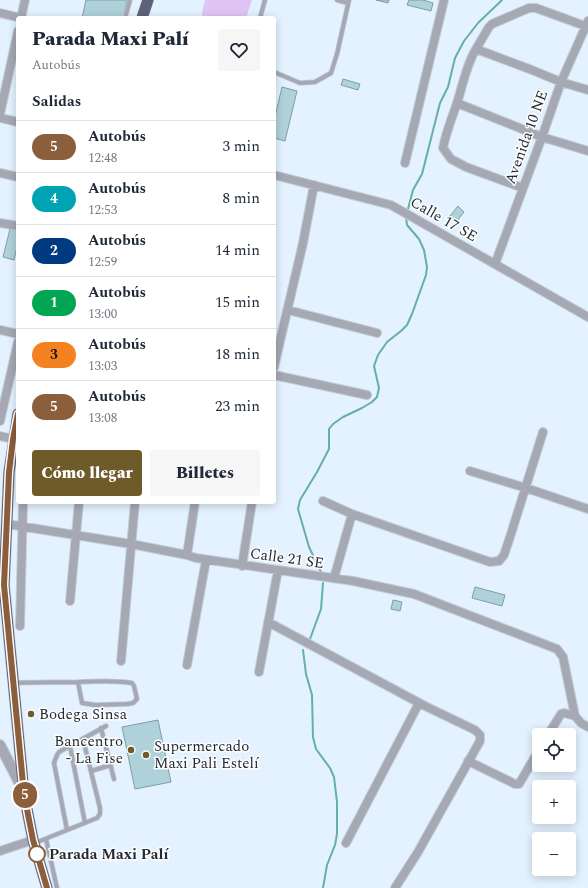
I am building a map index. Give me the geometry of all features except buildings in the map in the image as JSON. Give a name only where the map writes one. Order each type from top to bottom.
[{"type":"highway","points":[[143,16],[148,0]]},
{"type":"highway","points":[[16,435],[9,472],[4,585],[24,794],[34,842],[49,884]]},
{"type":"street","points":[[21,16],[25,0]]},
{"type":"street","points":[[405,163],[444,0]]},
{"type":"street","points":[[523,188],[466,167],[451,159],[443,148],[446,133],[457,103],[470,59],[492,24],[525,9],[536,8],[587,24]]},
{"type":"street","points":[[0,13],[16,17]]},
{"type":"street","name":"Avenida 10 NE","points":[[495,264],[561,82],[587,24]]},
{"type":"street","points":[[0,114],[16,40]]},
{"type":"street","points":[[476,49],[561,82],[588,90]]},
{"type":"street","points":[[457,103],[542,137],[588,151]]},
{"type":"street","points":[[0,118],[16,122]]},
{"type":"street","points":[[0,173],[16,177]]},
{"type":"street","name":"Calle 17 SE","points":[[276,176],[391,205],[588,317]]},
{"type":"street","points":[[276,359],[303,243],[314,185]]},
{"type":"street","points":[[0,223],[16,226]]},
{"type":"street","points":[[288,310],[377,333]]},
{"type":"street","points":[[0,330],[16,334]]},
{"type":"street","points":[[0,421],[16,351]]},
{"type":"street","points":[[276,375],[367,395]]},
{"type":"street","points":[[323,501],[352,514],[490,562],[499,560],[504,555],[543,432]]},
{"type":"street","points":[[0,436],[15,445]]},
{"type":"street","points":[[470,471],[588,509]]},
{"type":"street","points":[[20,626],[23,504]]},
{"type":"street","points":[[70,601],[79,504]]},
{"type":"street","points":[[121,661],[135,504]]},
{"type":"street","points":[[187,555],[195,504]]},
{"type":"street","points":[[242,566],[252,504]]},
{"type":"street","points":[[334,578],[352,514]]},
{"type":"street","name":"Calle 21 SE","points":[[7,524],[131,544],[242,566],[334,578],[414,594],[557,649],[563,657],[575,716]]},
{"type":"street","points":[[187,665],[206,560]]},
{"type":"street","points":[[259,672],[278,570]]},
{"type":"street","points":[[268,622],[419,703],[478,732],[480,735],[480,741],[399,887]]},
{"type":"street","points":[[346,843],[419,703]]},
{"type":"street","points":[[552,728],[561,714],[564,713],[575,716],[581,723],[588,727]]},
{"type":"street","points":[[0,745],[24,794]]},
{"type":"street","points":[[468,761],[515,784],[519,784],[532,762]]},
{"type":"street","points":[[0,851],[34,842]]},
{"type":"lane","points":[[126,16],[130,0]]},
{"type":"lane","points":[[261,16],[265,0]]},
{"type":"lane","points":[[276,73],[300,83],[314,82],[331,73],[337,54],[348,1],[337,0]]},
{"type":"lane","points":[[14,683],[78,682],[132,683],[134,686],[136,699],[133,703],[127,704],[82,703],[78,682]]},
{"type":"lane","points":[[67,830],[54,763],[57,755],[106,726]]},
{"type":"lane","points":[[101,728],[114,779]]},
{"type":"lane","points":[[34,842],[46,839],[97,818],[100,814],[100,808],[82,739]]},
{"type":"lane","points":[[70,746],[85,823]]},
{"type":"lane","points":[[91,772],[111,765]]},
{"type":"lane","points":[[46,839],[49,884],[57,888]]},
{"type":"shaded area","points":[[205,0],[252,0],[247,16],[203,16]]},
{"type":"waterway","points":[[408,209],[413,190],[422,174],[440,103],[448,87],[455,58],[464,41],[478,23],[502,0]]},
{"type":"waterway","points":[[322,574],[309,547],[298,509],[300,500],[329,449],[329,429],[343,417],[362,408],[377,397],[379,388],[374,366],[378,355],[387,342],[407,325],[412,314],[426,275],[427,267],[424,250],[419,239],[407,225],[406,217]]},
{"type":"waterway","points":[[310,639],[321,609],[323,583]]},
{"type":"waterway","points":[[303,650],[306,674],[312,695],[313,737],[316,749],[330,768],[334,777],[337,802],[337,834],[335,845],[327,865],[323,888]]},
{"type":"bus line","name":"5","points":[[16,424],[9,472],[4,585],[24,794],[36,854],[47,888]]},
{"type":"place","name":"Bodega Sinsa","points":[[31,714]]},
{"type":"place","name":"Bancentro - La Fise","points":[[131,750]]},
{"type":"place","name":"Supermercado Maxi Pali Estelí","points":[[146,755]]},
{"type":"place","name":"Parada Maxi Palí","points":[[37,854]]}]
